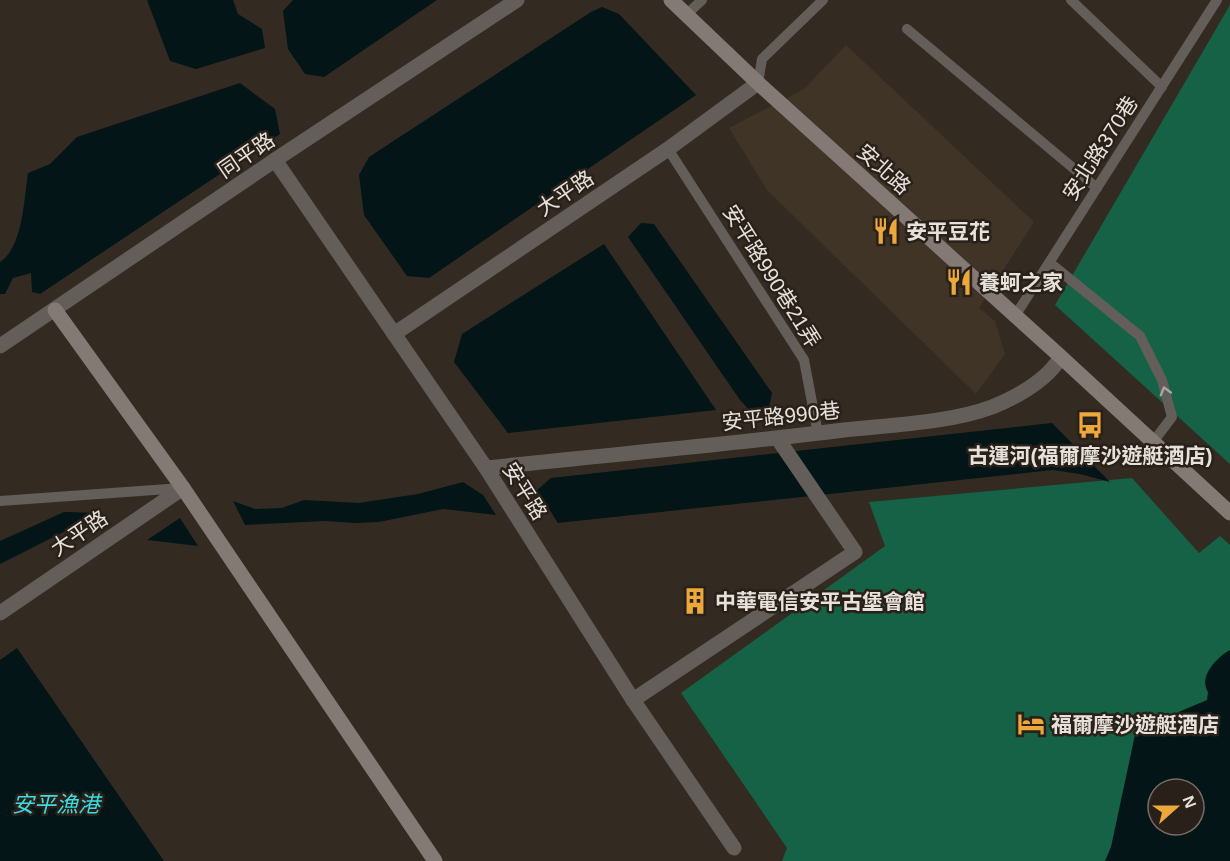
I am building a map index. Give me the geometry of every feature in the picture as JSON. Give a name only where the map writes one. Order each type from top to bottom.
[{"type":"street","name":"同平路","points":[[0,346],[517,0]]},
{"type":"street","name":"安北路","points":[[671,0],[758,83],[1230,513]]},
{"type":"street","name":"大平路","points":[[394,334],[668,149],[758,83]]},
{"type":"street","name":"安平路","points":[[275,160],[486,468],[633,700],[734,848]]},
{"type":"street","points":[[56,309],[183,488],[435,861]]},
{"type":"street","name":"安平路990巷","points":[[486,468],[778,439],[955,417],[991,407],[1014,397],[1053,370],[1061,357]]},
{"type":"street","points":[[633,700],[855,552],[778,439]]},
{"type":"street","name":"大平路","points":[[0,613],[183,488]]},
{"type":"lane","points":[[687,14],[702,0]]},
{"type":"lane","points":[[758,83],[762,59],[823,0]]},
{"type":"lane","points":[[1071,0],[1162,87]]},
{"type":"lane","name":"安北路370巷","points":[[1015,316],[1217,0]]},
{"type":"lane","points":[[907,29],[1097,188]]},
{"type":"lane","name":"安平路990巷21弄","points":[[668,149],[804,360],[818,434]]},
{"type":"lane","points":[[1050,263],[1140,336],[1162,380],[1172,417],[1153,442]]},
{"type":"lane","points":[[0,501],[183,488]]},
{"type":"shaded area","points":[[846,45],[1034,222],[979,308],[995,321],[1005,354],[976,394],[767,190],[729,128],[804,89]]},
{"type":"green space","points":[[1230,5],[1230,464],[1055,305]]},
{"type":"green space","points":[[1132,478],[1199,553],[1220,536],[1230,545],[1230,861],[782,861],[787,848],[681,693],[885,546],[869,502]]},
{"type":"water","points":[[147,0],[233,0],[238,14],[262,29],[265,48],[196,69],[170,61]]},
{"type":"water","points":[[293,0],[437,0],[324,77],[305,74],[288,49],[283,11]]},
{"type":"water","points":[[602,7],[619,14],[696,95],[429,278],[407,276],[364,215],[359,175],[369,157]]},
{"type":"water","points":[[240,83],[275,109],[280,134],[40,294],[32,292],[31,273],[13,278],[5,294],[0,294],[0,262],[8,255],[18,234],[28,173],[50,164],[77,137]]},
{"type":"water","points":[[641,223],[654,224],[772,393],[769,408],[752,413],[740,400],[628,237]]},
{"type":"water","points":[[604,244],[716,410],[508,433],[454,362],[462,334]]},
{"type":"water","points":[[1052,423],[1110,482],[1053,470],[558,523],[537,490],[551,478]]},
{"type":"water","points":[[463,482],[483,495],[496,515],[443,509],[379,522],[325,521],[245,525],[233,501],[255,509],[282,508],[304,500],[359,503],[418,494]]},
{"type":"water","points":[[64,512],[101,513],[0,564],[0,541]]},
{"type":"water","points":[[180,518],[198,546],[147,540]]},
{"type":"water","name":"安平漁港","points":[[17,648],[164,861],[0,861],[0,660]]},
{"type":"water","points":[[1230,650],[1230,861],[1105,861],[1111,847],[1136,730],[1207,700],[1205,680],[1215,662]]},
{"type":"place","name":"安平豆花","points":[[886,231]]},
{"type":"place","name":"養蚵之家","points":[[959,282]]},
{"type":"place","name":"古運河(福爾摩沙遊艇酒店)","points":[[1090,425]]},
{"type":"place","name":"中華電信安平古堡會館","points":[[695,601]]},
{"type":"place","name":"福爾摩沙遊艇酒店","points":[[1031,724]]}]
